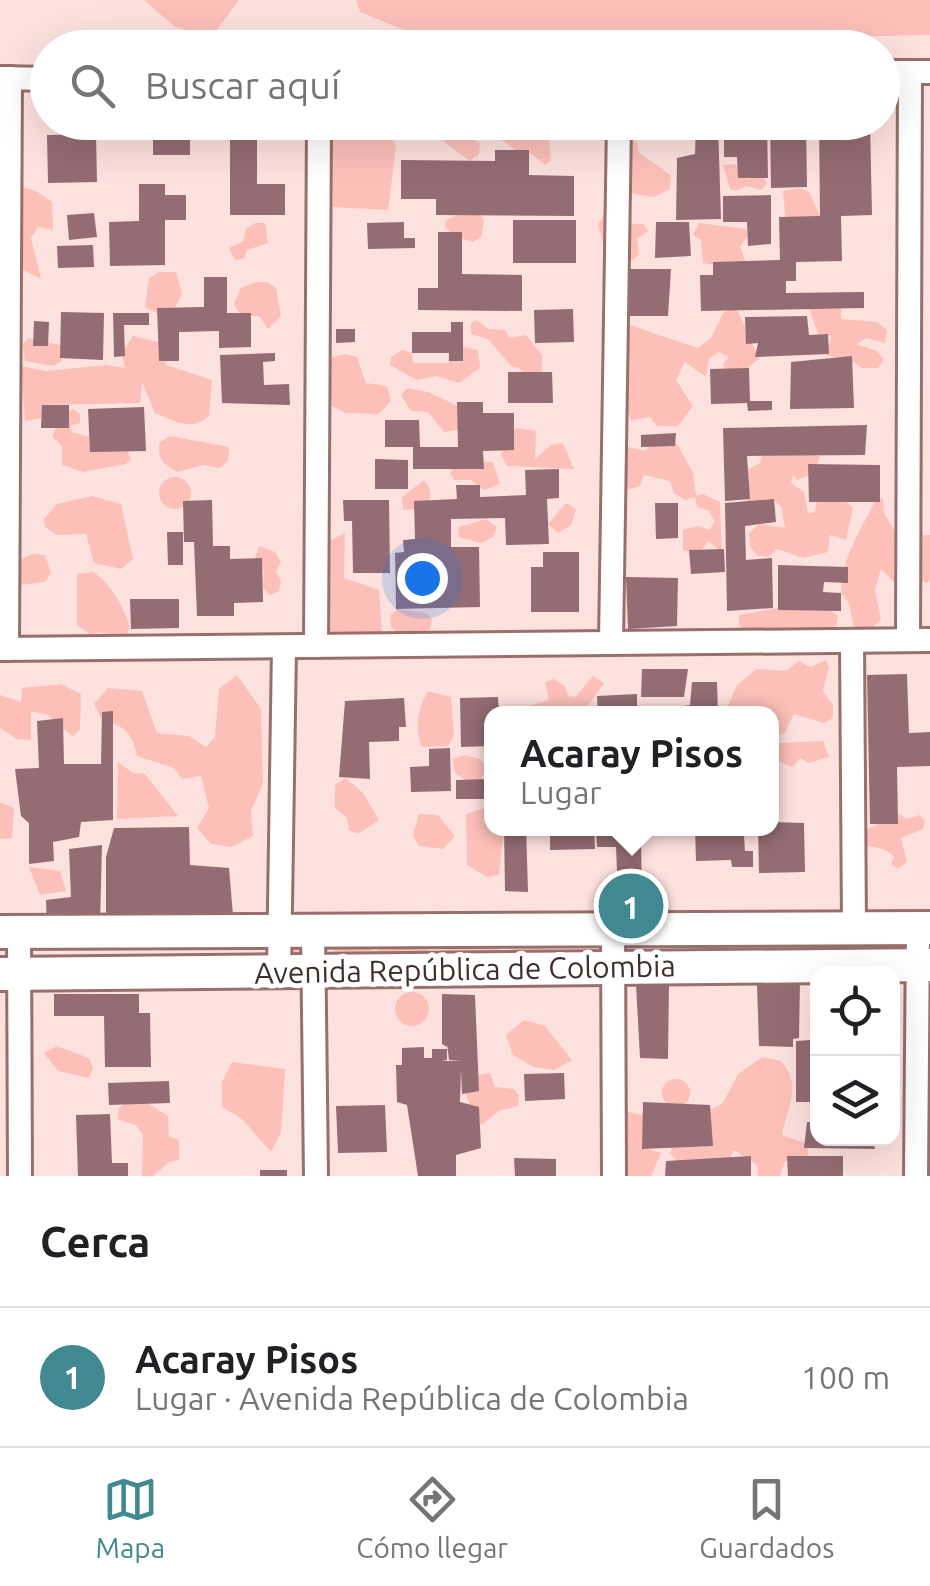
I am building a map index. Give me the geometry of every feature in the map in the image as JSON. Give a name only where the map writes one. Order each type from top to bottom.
[{"type":"street","points":[[5,78],[3,649],[919,640],[920,72]]},
{"type":"street","points":[[316,646],[319,140]]},
{"type":"street","points":[[611,643],[619,140]]},
{"type":"street","points":[[852,641],[854,927]]},
{"type":"street","points":[[279,971],[284,646]]},
{"type":"street","points":[[916,1176],[924,928]]},
{"type":"street","name":"Avenida República de Colombia","points":[[10,932],[924,928]]},
{"type":"street","points":[[313,930],[316,1176]]},
{"type":"street","points":[[613,930],[614,1176]]},
{"type":"street","points":[[10,932],[20,1176]]},
{"type":"street","name":"Avenida República de Colombia","points":[[10,973],[924,965]]},
{"type":"shaded area","points":[[144,0],[239,0],[217,30],[175,27]]},
{"type":"shaded area","points":[[356,0],[930,0],[930,35],[900,36],[900,30],[404,30],[360,12]]},
{"type":"shaded area","points":[[332,140],[393,140],[396,146],[388,210],[333,207]]},
{"type":"shaded area","points":[[474,140],[480,143],[479,154],[470,161],[444,142]]},
{"type":"shaded area","points":[[502,140],[548,140],[551,160],[545,165],[532,154],[519,153]]},
{"type":"shaded area","points":[[624,140],[634,140],[639,153],[671,175],[670,189],[654,197],[613,191]]},
{"type":"shaded area","points":[[735,164],[746,179],[763,176],[767,184],[761,190],[746,186],[736,191],[730,189],[723,165]]},
{"type":"shaded area","points":[[0,181],[36,191],[52,202],[53,230],[38,227],[31,238],[41,279],[0,258]]},
{"type":"shaded area","points":[[800,188],[809,192],[822,220],[786,224],[783,191]]},
{"type":"shaded area","points":[[609,205],[628,224],[644,224],[648,231],[637,239],[639,255],[625,265],[608,261],[598,225]]},
{"type":"shaded area","points":[[463,212],[479,212],[484,221],[481,237],[473,242],[454,236],[445,227],[446,220]]},
{"type":"shaded area","points":[[255,223],[265,223],[268,243],[247,250],[244,259],[235,260],[229,248],[243,241],[246,229]]},
{"type":"shaded area","points":[[699,223],[746,229],[749,234],[740,247],[747,265],[732,268],[703,263],[701,240],[693,235]]},
{"type":"shaded area","points":[[159,272],[176,272],[182,294],[173,311],[160,315],[145,307],[149,278]]},
{"type":"shaded area","points":[[267,282],[276,288],[281,316],[268,329],[259,316],[241,316],[234,304],[241,288]]},
{"type":"shaded area","points":[[841,307],[841,319],[877,322],[887,330],[885,343],[866,338],[857,344],[877,351],[884,360],[878,368],[862,368],[847,358],[827,356],[831,336],[818,334],[809,308]]},
{"type":"shaded area","points":[[730,309],[738,311],[759,359],[729,382],[723,364],[729,357],[719,352],[709,359],[706,377],[685,362],[676,380],[693,406],[678,426],[657,426],[650,417],[631,420],[623,404],[627,324],[698,348],[711,338],[723,313]]},
{"type":"shaded area","points":[[477,320],[488,329],[505,330],[509,338],[526,335],[542,355],[542,376],[528,377],[511,366],[488,339],[471,334],[471,323]]},
{"type":"shaded area","points":[[133,336],[163,343],[166,365],[212,380],[209,416],[189,424],[155,413],[142,382],[140,403],[42,405],[42,418],[25,421],[21,366],[46,371],[106,365],[125,368],[122,353]]},
{"type":"shaded area","points":[[28,338],[65,346],[61,362],[53,366],[25,361],[23,344]]},
{"type":"shaded area","points":[[463,347],[478,350],[480,368],[459,383],[436,376],[417,380],[390,365],[391,357],[402,350],[412,353],[413,363],[448,363],[449,353]]},
{"type":"shaded area","points":[[346,354],[357,357],[366,383],[387,386],[391,401],[379,414],[345,413],[323,401],[329,358]]},
{"type":"shaded area","points":[[407,388],[428,392],[460,407],[458,430],[444,432],[428,412],[411,411],[401,395]]},
{"type":"shaded area","points":[[73,409],[80,414],[80,423],[70,426],[72,432],[126,447],[131,459],[126,464],[83,472],[62,465],[62,446],[52,436],[64,413]]},
{"type":"shaded area","points":[[509,431],[536,431],[535,459],[551,445],[563,443],[574,469],[507,466],[501,455]]},
{"type":"shaded area","points":[[170,436],[229,447],[228,461],[220,468],[204,465],[177,472],[159,453],[160,442]]},
{"type":"shaded area","points":[[674,439],[693,472],[696,496],[703,494],[720,502],[722,552],[708,541],[699,554],[683,550],[683,530],[698,526],[709,530],[715,522],[709,511],[697,507],[695,497],[685,500],[674,493],[670,481],[644,475],[640,486],[623,491],[621,459],[629,447],[645,451],[653,442]]},
{"type":"shaded area","points":[[763,451],[820,456],[813,474],[797,480],[793,475],[791,483],[804,492],[808,513],[815,512],[817,500],[841,497],[853,508],[846,540],[830,535],[828,552],[803,558],[777,549],[769,557],[757,556],[750,546],[749,533],[759,524],[785,528],[781,506],[774,501],[747,502],[742,473],[760,463]]},
{"type":"shaded area","points":[[458,462],[493,462],[500,484],[484,490],[471,480],[454,480],[450,473]]},
{"type":"shaded area","points":[[175,477],[186,482],[191,493],[186,504],[175,509],[164,504],[159,493],[164,482]]},
{"type":"shaded area","points":[[424,480],[430,494],[425,508],[403,510],[402,497]]},
{"type":"shaded area","points":[[92,496],[121,504],[133,559],[121,569],[94,563],[86,534],[57,535],[45,527],[44,519],[57,504]]},
{"type":"shaded area","points":[[883,498],[884,513],[895,532],[903,529],[902,582],[896,584],[881,569],[875,590],[881,620],[864,634],[854,629],[849,603],[841,593],[842,579],[876,499]]},
{"type":"shaded area","points":[[566,503],[576,509],[571,525],[558,533],[548,524]]},
{"type":"shaded area","points":[[486,519],[497,527],[493,537],[481,543],[458,537],[459,527]]},
{"type":"shaded area","points":[[345,533],[344,578],[379,590],[382,633],[304,635],[303,554]]},
{"type":"shaded area","points":[[920,535],[930,535],[930,581],[926,583],[918,579],[915,543]]},
{"type":"shaded area","points":[[259,546],[275,552],[281,562],[276,571],[281,581],[279,591],[270,595],[263,588],[264,570],[254,561]]},
{"type":"shaded area","points":[[32,554],[45,555],[51,573],[45,582],[19,585],[14,563]]},
{"type":"shaded area","points":[[93,572],[111,589],[124,612],[130,627],[125,638],[99,632],[91,635],[77,625],[77,574]]},
{"type":"shaded area","points":[[789,606],[830,610],[838,616],[835,635],[750,637],[739,625],[739,615]]},
{"type":"shaded area","points":[[397,609],[426,613],[432,619],[430,630],[400,636],[391,627],[390,616]]},
{"type":"shaded area","points":[[826,660],[829,668],[823,691],[833,705],[833,718],[824,723],[794,714],[784,734],[779,734],[779,706],[728,706],[737,685],[757,669],[786,671],[799,661],[810,667]]},
{"type":"shaded area","points":[[237,675],[261,709],[263,784],[251,811],[253,836],[231,847],[211,844],[197,828],[209,808],[201,776],[182,779],[174,768],[137,756],[126,732],[102,720],[94,704],[108,688],[142,691],[157,733],[189,736],[206,747],[215,737],[219,689]]},
{"type":"shaded area","points":[[593,676],[604,683],[588,706],[529,706],[549,700],[545,682],[554,679],[565,686],[568,696],[575,697]]},
{"type":"shaded area","points":[[61,684],[81,694],[80,729],[73,737],[48,715],[31,711],[31,740],[17,739],[0,728],[0,695],[21,702],[22,688]]},
{"type":"shaded area","points":[[428,691],[451,697],[454,735],[448,746],[422,747],[418,718]]},
{"type":"shaded area","points":[[823,741],[829,757],[809,763],[800,758],[793,767],[779,762],[780,743]]},
{"type":"shaded area","points":[[465,755],[480,759],[484,773],[476,787],[455,773],[453,759]]},
{"type":"shaded area","points":[[118,762],[133,773],[145,774],[178,816],[117,819]]},
{"type":"shaded area","points":[[346,778],[363,793],[379,820],[358,834],[349,830],[347,818],[335,808],[335,785]]},
{"type":"shaded area","points":[[0,802],[14,808],[12,838],[0,839]]},
{"type":"shaded area","points":[[484,808],[484,836],[503,836],[499,875],[487,877],[467,865],[466,814]]},
{"type":"shaded area","points":[[419,814],[438,815],[455,836],[443,849],[419,846],[413,835]]},
{"type":"shaded area","points":[[900,814],[906,819],[920,815],[925,821],[923,829],[901,838],[907,862],[898,869],[891,864],[894,857],[890,853],[866,845],[865,830]]},
{"type":"shaded area","points":[[29,867],[60,871],[66,891],[40,895]]},
{"type":"shaded area","points":[[306,920],[367,925],[364,942],[374,952],[380,949],[374,937],[378,922],[388,922],[408,927],[429,951],[463,948],[485,938],[504,953],[522,945],[539,946],[551,953],[553,964],[506,967],[496,976],[466,975],[453,967],[415,977],[379,967],[368,979],[349,977],[333,955],[336,947],[320,943],[306,952],[285,952],[278,945],[286,923]]},
{"type":"shaded area","points":[[738,936],[816,944],[819,954],[748,954],[740,947]]},
{"type":"shaded area","points":[[412,992],[424,997],[429,1009],[424,1021],[412,1026],[400,1021],[395,1009],[400,997]]},
{"type":"shaded area","points":[[524,1020],[545,1026],[572,1060],[554,1070],[534,1067],[513,1055],[506,1035]]},
{"type":"shaded area","points":[[57,1046],[89,1058],[93,1068],[89,1078],[58,1071],[44,1053]]},
{"type":"shaded area","points":[[762,1057],[781,1061],[788,1071],[792,1098],[782,1135],[808,1144],[808,1160],[785,1161],[780,1176],[758,1176],[757,1165],[734,1150],[725,1169],[680,1165],[670,1153],[673,1144],[706,1112],[723,1103],[738,1074]]},
{"type":"shaded area","points":[[232,1062],[285,1069],[281,1133],[271,1152],[241,1118],[222,1107],[222,1082]]},
{"type":"shaded area","points":[[490,1073],[495,1087],[514,1089],[519,1096],[518,1106],[499,1111],[482,1125],[475,1121],[466,1094],[477,1075]]},
{"type":"shaded area","points":[[676,1079],[686,1083],[690,1093],[686,1103],[676,1107],[666,1103],[662,1093],[666,1083]]},
{"type":"shaded area","points":[[127,1101],[149,1104],[168,1116],[169,1136],[179,1140],[179,1160],[169,1162],[153,1176],[142,1176],[143,1135],[136,1125],[117,1119],[119,1108]]},
{"type":"shaded area","points":[[618,1110],[643,1115],[648,1149],[661,1153],[651,1176],[617,1176]]},
{"type":"building","points":[[47,140],[96,140],[97,182],[48,183]]},
{"type":"building","points":[[153,140],[190,140],[190,155],[153,155]]},
{"type":"building","points":[[230,140],[257,140],[257,184],[285,184],[285,215],[230,215]]},
{"type":"building","points":[[695,140],[719,140],[721,219],[676,220],[677,158],[695,154]]},
{"type":"building","points":[[724,140],[767,140],[768,178],[738,178],[737,157],[724,157]]},
{"type":"building","points":[[770,140],[806,140],[807,187],[771,188]]},
{"type":"building","points":[[819,140],[870,140],[872,215],[841,216],[842,261],[796,262],[796,281],[786,281],[786,293],[864,292],[864,308],[701,311],[700,275],[713,275],[713,262],[780,260],[779,217],[820,216]]},
{"type":"building","points":[[495,150],[529,150],[529,175],[574,176],[574,216],[436,215],[436,199],[401,199],[401,160],[495,161]]},
{"type":"building","points":[[139,184],[165,184],[165,195],[186,195],[186,220],[165,220],[165,265],[110,266],[109,222],[139,221]]},
{"type":"building","points":[[771,195],[771,244],[748,246],[747,222],[723,222],[723,196]]},
{"type":"building","points":[[94,213],[97,237],[69,240],[67,215]]},
{"type":"building","points":[[513,220],[576,220],[576,263],[513,263]]},
{"type":"building","points":[[404,222],[404,238],[415,238],[415,248],[368,249],[367,223]]},
{"type":"building","points":[[656,222],[689,222],[691,256],[655,258]]},
{"type":"building","points":[[438,232],[462,232],[462,274],[522,275],[522,311],[418,310],[418,288],[438,288]]},
{"type":"building","points":[[93,245],[94,267],[58,268],[57,246]]},
{"type":"building","points":[[622,269],[671,269],[668,316],[623,316]]},
{"type":"building","points":[[204,277],[227,277],[227,313],[251,313],[251,347],[219,348],[219,331],[179,332],[179,361],[159,361],[157,308],[204,307]]},
{"type":"building","points":[[573,309],[574,342],[535,343],[534,310]]},
{"type":"building","points":[[61,312],[104,313],[103,360],[60,358]]},
{"type":"building","points":[[113,313],[149,313],[149,325],[124,325],[125,356],[114,357]]},
{"type":"building","points":[[807,316],[809,335],[828,334],[829,354],[755,357],[758,343],[746,344],[745,317]]},
{"type":"building","points":[[34,321],[49,322],[48,346],[33,346]]},
{"type":"building","points":[[451,322],[463,322],[463,361],[449,361],[449,353],[412,353],[412,332],[451,332]]},
{"type":"building","points":[[336,329],[355,329],[355,342],[336,343]]},
{"type":"building","points":[[275,353],[275,361],[263,362],[264,385],[289,384],[290,405],[222,403],[220,355]]},
{"type":"building","points":[[852,356],[854,408],[790,409],[791,362]]},
{"type":"building","points":[[749,368],[750,401],[772,401],[772,410],[748,411],[747,403],[711,404],[710,369]]},
{"type":"building","points":[[508,372],[552,372],[553,403],[508,403]]},
{"type":"building","points":[[457,402],[483,402],[483,413],[514,413],[514,450],[483,451],[484,469],[413,469],[413,447],[385,447],[385,420],[419,420],[420,447],[458,447]]},
{"type":"building","points":[[42,405],[69,405],[69,428],[41,428]]},
{"type":"building","points":[[144,407],[146,451],[90,452],[88,409]]},
{"type":"building","points":[[867,425],[865,455],[747,456],[750,499],[725,501],[723,428]]},
{"type":"building","points":[[676,433],[675,446],[641,447],[641,435]]},
{"type":"building","points":[[375,459],[408,460],[408,489],[375,489]]},
{"type":"building","points":[[808,464],[880,465],[880,502],[809,502]]},
{"type":"building","points":[[559,469],[559,498],[547,499],[549,544],[506,545],[505,518],[451,519],[451,547],[479,547],[480,607],[396,609],[395,553],[404,552],[403,540],[415,539],[414,501],[457,499],[456,485],[480,485],[480,497],[526,495],[525,470]]},
{"type":"building","points":[[774,499],[776,522],[745,526],[746,560],[772,558],[773,608],[727,611],[725,503]]},
{"type":"building","points":[[212,500],[213,546],[230,546],[230,559],[262,558],[263,602],[234,603],[234,616],[197,616],[194,542],[184,542],[183,501]]},
{"type":"building","points":[[343,500],[389,500],[390,573],[353,573],[352,521],[344,521]]},
{"type":"building","points":[[655,503],[678,503],[678,538],[656,539]]},
{"type":"building","points":[[167,532],[183,532],[183,565],[168,565]]},
{"type":"building","points":[[724,549],[725,572],[691,574],[689,550]]},
{"type":"building","points":[[543,552],[579,552],[579,612],[531,612],[531,567],[543,567]]},
{"type":"building","points":[[778,565],[848,567],[848,583],[824,582],[823,592],[841,593],[841,611],[778,610]]},
{"type":"building","points":[[626,577],[678,578],[677,626],[628,629]]},
{"type":"building","points":[[130,599],[179,599],[179,628],[131,629]]},
{"type":"building","points":[[642,669],[688,669],[684,697],[641,697]]},
{"type":"building","points":[[907,674],[909,733],[930,732],[930,766],[897,767],[898,824],[870,824],[867,675]]},
{"type":"building","points":[[692,682],[717,682],[718,706],[683,706],[690,705]]},
{"type":"building","points":[[637,694],[637,706],[598,706],[597,696]]},
{"type":"building","points":[[498,697],[499,706],[484,706],[484,746],[461,747],[460,698]]},
{"type":"building","points":[[404,698],[406,727],[399,727],[399,741],[369,742],[370,779],[339,777],[345,701]]},
{"type":"building","points":[[113,711],[113,820],[81,822],[79,837],[53,842],[54,861],[29,864],[29,823],[21,816],[15,769],[39,768],[37,721],[63,718],[64,764],[101,764],[102,712]]},
{"type":"building","points":[[450,748],[451,791],[411,792],[410,767],[429,766],[429,749]]},
{"type":"building","points":[[484,779],[484,799],[456,799],[456,780]]},
{"type":"building","points":[[779,822],[804,823],[805,872],[759,873],[758,836],[779,836]]},
{"type":"building","points":[[189,827],[190,865],[229,868],[233,915],[106,919],[106,857],[114,828]]},
{"type":"building","points":[[504,836],[526,836],[528,892],[505,891]]},
{"type":"building","points":[[550,836],[594,836],[595,849],[550,850]]},
{"type":"building","points":[[596,836],[641,836],[642,920],[619,920],[616,847],[597,847]]},
{"type":"building","points":[[695,836],[744,836],[745,851],[753,851],[753,867],[732,867],[731,860],[696,861]]},
{"type":"building","points":[[102,845],[100,924],[47,927],[46,900],[71,897],[69,849]]},
{"type":"building","points":[[598,890],[617,890],[616,925],[597,925]]},
{"type":"building","points":[[800,982],[799,1038],[793,1039],[793,1047],[759,1046],[757,985]]},
{"type":"building","points":[[636,985],[669,985],[668,1059],[640,1058]]},
{"type":"building","points":[[54,994],[139,994],[139,1013],[150,1013],[151,1067],[105,1067],[104,1016],[54,1016]]},
{"type":"building","points":[[442,994],[475,995],[479,1091],[462,1094],[461,1069],[460,1102],[479,1107],[481,1148],[456,1155],[456,1176],[418,1176],[407,1105],[397,1102],[396,1065],[402,1065],[402,1048],[424,1047],[424,1058],[432,1058],[432,1049],[447,1049],[447,1060],[442,1061],[461,1061],[449,1060],[447,1044],[442,1044]]},
{"type":"building","points":[[810,1040],[810,1102],[796,1102],[796,1041]]},
{"type":"building","points":[[564,1073],[565,1099],[525,1101],[524,1074]]},
{"type":"building","points":[[169,1081],[170,1103],[109,1105],[108,1083]]},
{"type":"building","points":[[643,1102],[710,1105],[713,1146],[642,1149]]},
{"type":"building","points":[[385,1105],[387,1152],[338,1153],[336,1106]]},
{"type":"building","points":[[110,1114],[112,1163],[128,1163],[128,1176],[78,1176],[76,1115]]},
{"type":"building","points":[[810,1122],[810,1146],[875,1149],[804,1148]]},
{"type":"building","points":[[751,1156],[751,1176],[665,1176],[666,1161]]},
{"type":"building","points":[[787,1156],[843,1156],[843,1176],[788,1176]]},
{"type":"building","points":[[514,1158],[556,1159],[556,1176],[515,1176]]},
{"type":"building","points":[[260,1170],[287,1170],[287,1176],[260,1176]]},
{"type":"place","name":"Acaray Pisos","points":[[631,906]]}]
